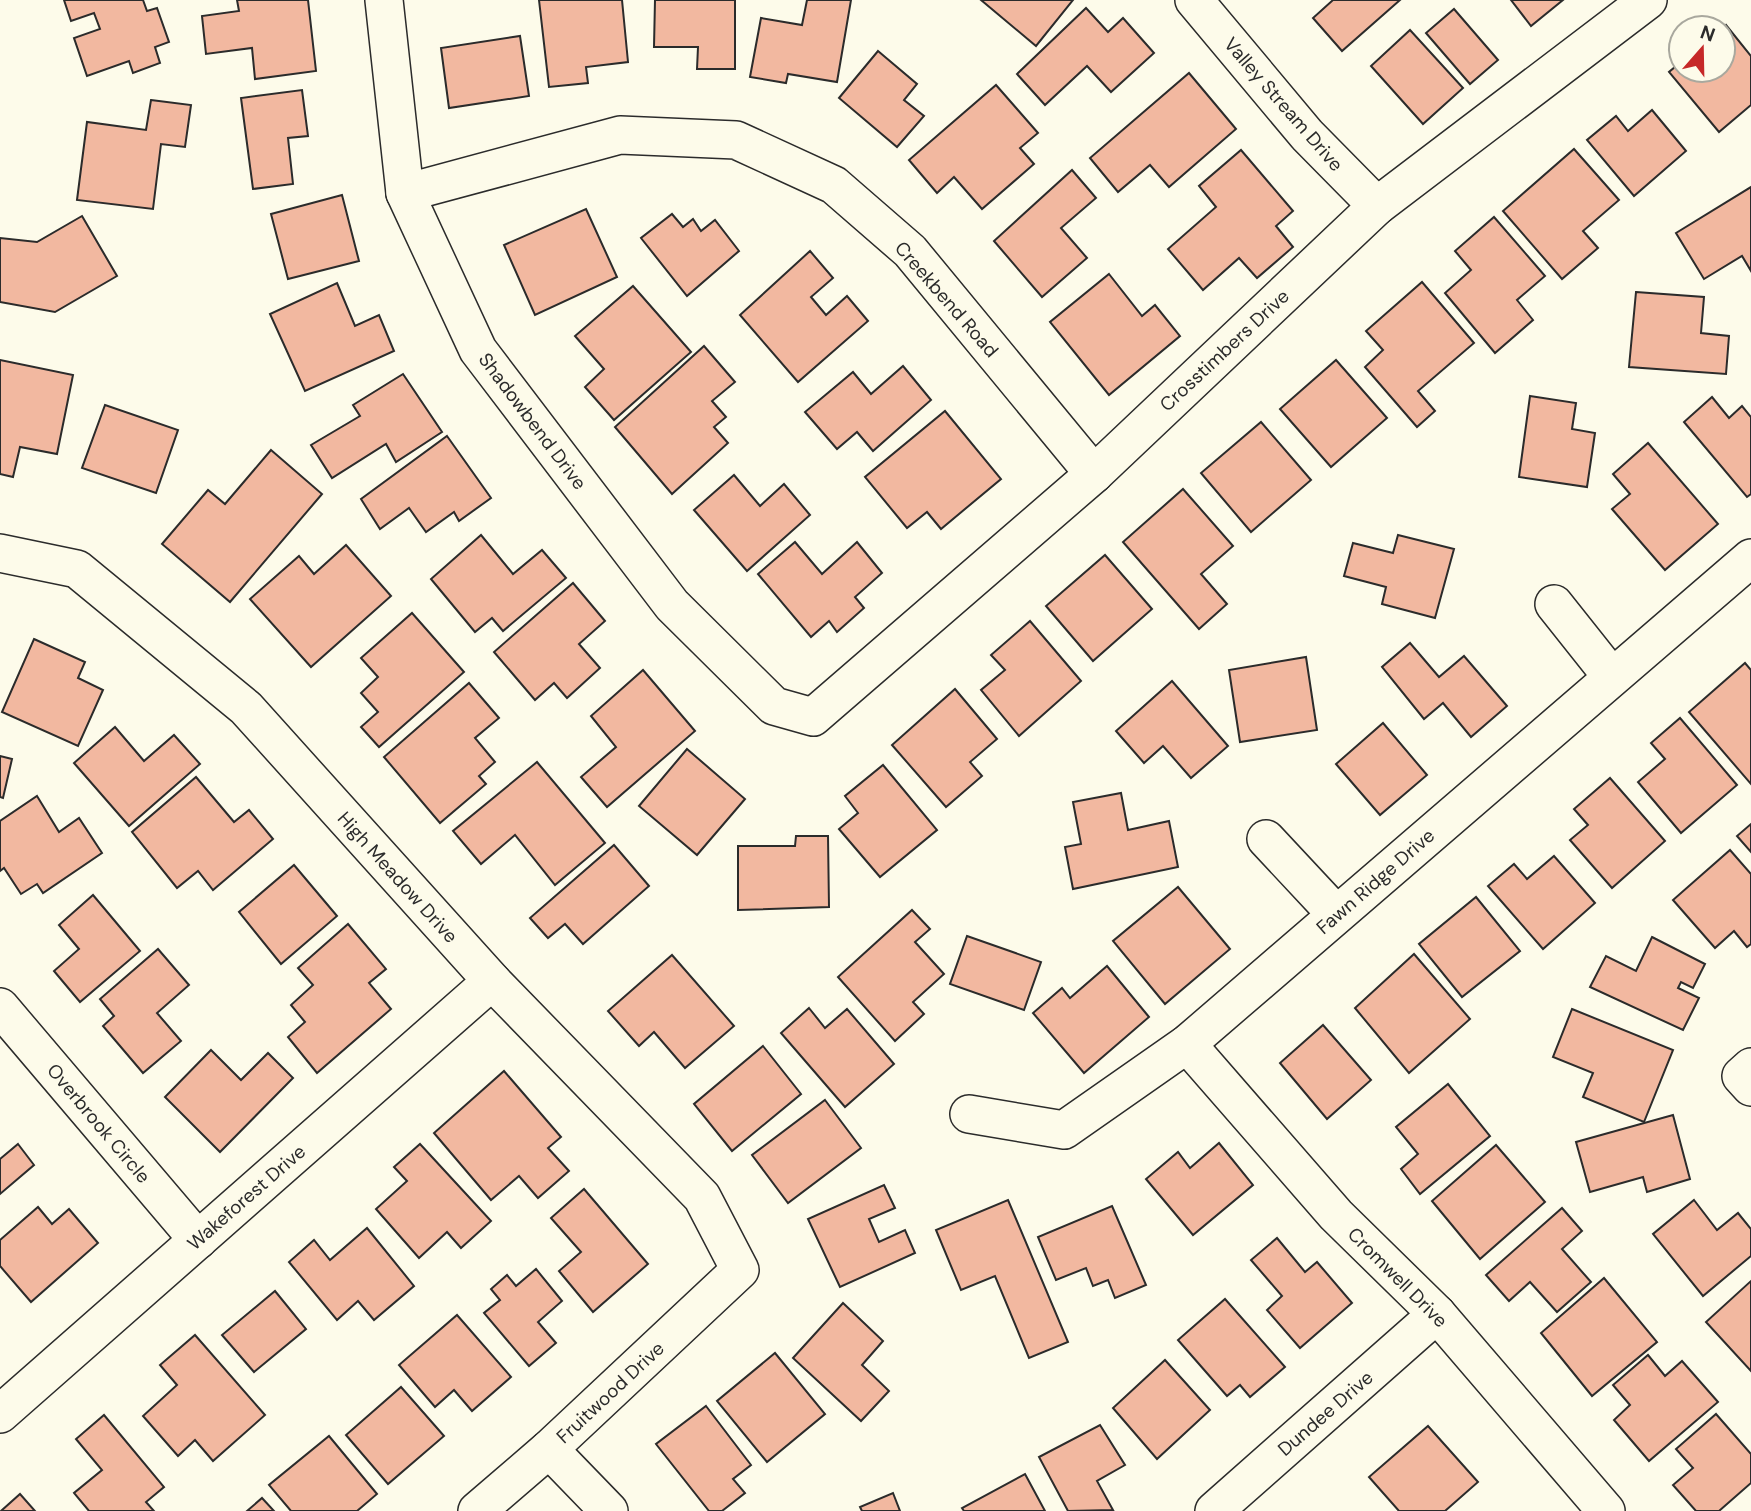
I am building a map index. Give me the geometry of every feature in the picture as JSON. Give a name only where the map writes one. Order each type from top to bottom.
[{"type":"street","name":"Shadowbend Drive","points":[[384,0],[405,193],[478,351],[672,605],[774,706],[813,717]]},
{"type":"street","name":"Valley Stream Drive","points":[[1194,0],[1307,135],[1377,206]]},
{"type":"street","name":"Crosstimbers Drive","points":[[813,717],[1094,474],[1377,206],[1648,0]]},
{"type":"street","name":"Creekbend Road","points":[[405,193],[620,135],[736,140],[834,185],[910,251],[1094,474]]},
{"type":"street","name":"High Meadow Drive","points":[[0,553],[77,569],[246,708],[492,981],[702,1197],[740,1270]]},
{"type":"street","name":"Fawn Ridge Drive","points":[[969,1114],[1063,1130],[1187,1044],[1751,558]]},
{"type":"street","points":[[1554,604],[1612,677]]},
{"type":"street","points":[[1266,839],[1336,914]]},
{"type":"street","name":"Wakeforest Drive","points":[[0,1414],[492,981]]},
{"type":"street","name":"Overbrook Circle","points":[[0,1007],[198,1240]]},
{"type":"street","name":"Cromwell Drive","points":[[1187,1044],[1336,1214],[1437,1314],[1606,1511]]},
{"type":"street","name":"Fruitwood Drive","points":[[477,1511],[549,1449],[740,1270]]},
{"type":"street","name":"Dundee Drive","points":[[1214,1511],[1437,1314]]},
{"type":"street","points":[[549,1449],[609,1511]]},
{"type":"building","points":[[64,0],[143,0],[147,11],[157,8],[169,42],[155,47],[160,63],[133,73],[129,61],[87,76],[74,38],[100,29],[94,13],[71,21]]},
{"type":"building","points":[[237,0],[308,0],[316,71],[255,79],[252,48],[206,54],[202,16],[239,11]]},
{"type":"building","points":[[539,0],[622,0],[628,62],[586,67],[588,83],[549,87]]},
{"type":"building","points":[[655,0],[735,0],[735,69],[697,69],[698,47],[654,47]]},
{"type":"building","points":[[807,0],[851,0],[837,82],[788,74],[786,83],[750,77],[761,18],[802,25]]},
{"type":"building","points":[[981,0],[1073,0],[1036,46]]},
{"type":"building","points":[[1333,0],[1400,0],[1342,51],[1313,18]]},
{"type":"building","points":[[1511,0],[1563,0],[1531,26]]},
{"type":"building","points":[[1086,8],[1108,32],[1123,18],[1154,53],[1111,92],[1087,66],[1045,105],[1017,74]]},
{"type":"building","points":[[1454,9],[1498,60],[1470,84],[1426,33]]},
{"type":"building","points":[[1410,30],[1463,88],[1423,124],[1371,66]]},
{"type":"building","points":[[520,36],[529,96],[449,108],[441,48]]},
{"type":"building","points":[[1737,39],[1751,56],[1751,105],[1719,132],[1679,84],[1737,84]]},
{"type":"building","points":[[878,51],[917,84],[904,100],[924,116],[897,147],[839,98]]},
{"type":"building","points":[[1189,73],[1236,129],[1169,187],[1150,165],[1118,192],[1090,158]]},
{"type":"building","points":[[996,85],[1038,133],[1020,148],[1034,164],[982,209],[954,177],[937,193],[909,160]]},
{"type":"building","points":[[302,90],[308,136],[288,138],[293,184],[253,189],[241,98]]},
{"type":"building","points":[[151,100],[191,105],[185,147],[161,144],[153,209],[77,200],[87,122],[146,130]]},
{"type":"building","points":[[1652,110],[1686,151],[1634,196],[1587,140],[1616,116],[1628,131]]},
{"type":"building","points":[[1574,149],[1619,200],[1583,231],[1598,248],[1562,279],[1503,211]]},
{"type":"building","points":[[1241,150],[1293,211],[1276,226],[1293,247],[1257,278],[1239,258],[1203,290],[1168,249],[1216,207],[1199,186]]},
{"type":"building","points":[[1072,170],[1096,198],[1061,228],[1087,258],[1042,297],[994,241]]},
{"type":"building","points":[[1751,187],[1751,271],[1742,256],[1704,279],[1676,233]]},
{"type":"building","points":[[342,195],[359,261],[288,279],[271,214]]},
{"type":"building","points":[[586,209],[617,277],[535,315],[504,245]]},
{"type":"building","points":[[672,214],[683,227],[693,219],[701,231],[715,220],[739,251],[687,296],[641,238]]},
{"type":"building","points":[[82,216],[117,276],[55,312],[0,302],[0,238],[37,242]]},
{"type":"building","points":[[1494,217],[1545,276],[1517,300],[1533,320],[1495,353],[1445,293],[1471,270],[1455,251]]},
{"type":"building","points":[[810,251],[833,278],[811,297],[826,315],[847,296],[868,321],[798,382],[740,315]]},
{"type":"building","points":[[1109,274],[1142,316],[1155,305],[1180,336],[1109,395],[1050,322]]},
{"type":"building","points":[[1422,282],[1474,343],[1418,391],[1435,411],[1417,427],[1365,367],[1383,350],[1366,331]]},
{"type":"building","points":[[337,283],[355,326],[379,315],[394,351],[305,391],[270,314]]},
{"type":"building","points":[[633,286],[691,352],[614,420],[585,387],[604,369],[575,336]]},
{"type":"building","points":[[1636,292],[1704,297],[1701,333],[1729,336],[1726,374],[1629,367]]},
{"type":"building","points":[[704,346],[735,382],[712,401],[726,417],[714,427],[728,443],[672,494],[615,427]]},
{"type":"building","points":[[0,360],[73,375],[57,454],[20,447],[13,477],[0,474]]},
{"type":"building","points":[[1336,360],[1387,418],[1331,467],[1280,409]]},
{"type":"building","points":[[903,366],[931,400],[873,451],[857,432],[837,449],[805,412],[853,372],[871,394]]},
{"type":"building","points":[[403,374],[442,432],[396,462],[386,444],[332,478],[311,445],[360,416],[353,405]]},
{"type":"building","points":[[1530,396],[1576,403],[1572,429],[1595,433],[1587,487],[1519,477]]},
{"type":"building","points":[[1712,397],[1729,418],[1742,406],[1751,417],[1751,494],[1747,497],[1684,422]]},
{"type":"building","points":[[105,405],[178,430],[156,493],[82,468]]},
{"type":"building","points":[[945,411],[1001,479],[941,529],[927,512],[907,528],[865,477]]},
{"type":"building","points":[[1261,422],[1311,480],[1251,532],[1201,473]]},
{"type":"building","points":[[447,436],[491,498],[459,521],[454,512],[426,532],[409,508],[380,529],[361,499]]},
{"type":"building","points":[[1648,443],[1718,524],[1665,570],[1612,509],[1630,494],[1613,474]]},
{"type":"building","points":[[271,450],[322,494],[230,602],[162,544],[208,490],[225,504]]},
{"type":"building","points":[[734,475],[760,506],[784,484],[810,515],[747,571],[694,510]]},
{"type":"building","points":[[1183,489],[1233,546],[1201,574],[1227,604],[1199,629],[1123,542]]},
{"type":"building","points":[[481,535],[513,574],[542,550],[566,578],[503,631],[492,618],[475,632],[431,579]]},
{"type":"building","points":[[1398,535],[1454,549],[1435,618],[1382,604],[1386,587],[1344,576],[1353,543],[1393,553]]},
{"type":"building","points":[[795,542],[822,574],[857,542],[882,573],[855,597],[864,608],[837,632],[829,621],[811,637],[758,574]]},
{"type":"building","points":[[346,545],[391,596],[311,667],[250,599],[299,556],[314,574]]},
{"type":"building","points":[[1105,555],[1152,609],[1093,661],[1046,606]]},
{"type":"building","points":[[573,583],[605,621],[579,644],[600,668],[567,698],[554,683],[535,700],[494,652]]},
{"type":"building","points":[[412,613],[464,672],[379,747],[361,727],[378,712],[361,693],[378,677],[361,658]]},
{"type":"building","points":[[1030,621],[1081,681],[1019,736],[981,690],[1005,670],[991,655]]},
{"type":"building","points":[[34,639],[85,662],[78,678],[103,690],[78,746],[2,712]]},
{"type":"building","points":[[1410,643],[1439,677],[1464,656],[1507,706],[1471,737],[1443,703],[1424,719],[1382,667]]},
{"type":"building","points":[[1306,657],[1317,730],[1240,742],[1229,670]]},
{"type":"building","points":[[1745,663],[1751,670],[1751,784],[1689,712]]},
{"type":"building","points":[[643,670],[695,731],[607,807],[581,777],[616,747],[591,716]]},
{"type":"building","points":[[1172,681],[1228,746],[1191,778],[1163,746],[1144,763],[1116,731]]},
{"type":"building","points":[[469,683],[499,718],[475,738],[495,762],[479,776],[486,784],[440,823],[384,757]]},
{"type":"building","points":[[955,689],[997,739],[970,762],[982,776],[946,807],[892,745]]},
{"type":"building","points":[[1680,718],[1737,785],[1681,833],[1638,782],[1665,759],[1651,743]]},
{"type":"building","points":[[1383,723],[1427,775],[1380,815],[1336,764]]},
{"type":"building","points":[[115,727],[144,761],[174,735],[200,764],[129,826],[74,763]]},
{"type":"building","points":[[687,749],[745,799],[697,855],[639,806]]},
{"type":"building","points":[[0,756],[12,759],[3,798],[0,797]]},
{"type":"building","points":[[537,762],[605,843],[555,885],[515,835],[481,864],[453,831]]},
{"type":"building","points":[[883,765],[937,830],[880,877],[839,829],[858,813],[845,796]]},
{"type":"building","points":[[196,777],[234,822],[249,810],[273,839],[213,890],[198,871],[177,888],[132,832]]},
{"type":"building","points":[[1610,778],[1665,841],[1612,888],[1570,840],[1588,825],[1574,809]]},
{"type":"building","points":[[1121,793],[1128,830],[1169,821],[1178,867],[1073,889],[1065,847],[1081,844],[1073,802]]},
{"type":"building","points":[[37,796],[59,832],[79,818],[102,853],[43,893],[37,884],[21,894],[4,868],[0,871],[0,821]]},
{"type":"building","points":[[1751,824],[1751,852],[1737,836]]},
{"type":"building","points":[[796,836],[828,836],[829,907],[738,910],[738,846],[795,846]]},
{"type":"building","points":[[614,845],[649,886],[583,944],[565,924],[548,938],[530,918]]},
{"type":"building","points":[[1730,850],[1751,874],[1751,944],[1747,947],[1734,931],[1715,948],[1673,900]]},
{"type":"building","points":[[1554,856],[1595,903],[1543,949],[1488,886],[1514,864],[1527,879]]},
{"type":"building","points":[[294,865],[337,916],[281,964],[239,912]]},
{"type":"building","points":[[1178,887],[1230,949],[1165,1004],[1113,941]]},
{"type":"building","points":[[93,895],[140,951],[80,1002],[54,971],[79,949],[59,925]]},
{"type":"building","points":[[1476,897],[1520,951],[1462,997],[1419,944]]},
{"type":"building","points":[[912,910],[930,929],[915,942],[944,974],[913,1002],[924,1014],[895,1041],[838,977]]},
{"type":"building","points":[[348,924],[386,969],[369,983],[391,1009],[317,1073],[288,1037],[305,1022],[291,1005],[313,985],[298,968]]},
{"type":"building","points":[[967,936],[1041,962],[1024,1010],[950,984]]},
{"type":"building","points":[[1652,937],[1705,964],[1693,988],[1681,982],[1678,988],[1699,998],[1683,1030],[1590,987],[1606,956],[1636,971]]},
{"type":"building","points":[[158,949],[189,985],[157,1013],[181,1041],[143,1073],[103,1026],[114,1016],[100,999]]},
{"type":"building","points":[[1414,954],[1470,1019],[1409,1073],[1355,1008]]},
{"type":"building","points":[[672,955],[734,1026],[685,1068],[654,1032],[639,1046],[608,1011]]},
{"type":"building","points":[[1107,966],[1149,1017],[1084,1073],[1033,1013],[1062,988],[1070,998]]},
{"type":"building","points":[[809,1008],[825,1028],[847,1009],[894,1064],[845,1107],[781,1033]]},
{"type":"building","points":[[1572,1009],[1673,1050],[1644,1122],[1583,1097],[1593,1073],[1553,1057]]},
{"type":"building","points":[[1323,1025],[1371,1080],[1327,1119],[1280,1063]]},
{"type":"building","points":[[763,1046],[801,1094],[732,1151],[694,1104]]},
{"type":"building","points":[[211,1050],[241,1080],[268,1053],[293,1078],[220,1152],[165,1097]]},
{"type":"building","points":[[504,1071],[561,1137],[548,1148],[569,1171],[538,1198],[519,1176],[491,1200],[434,1133]]},
{"type":"building","points":[[1448,1084],[1490,1136],[1420,1194],[1401,1169],[1418,1154],[1396,1127]]},
{"type":"building","points":[[825,1100],[861,1148],[788,1203],[752,1155]]},
{"type":"building","points":[[1673,1115],[1690,1179],[1647,1192],[1643,1177],[1590,1192],[1576,1142]]},
{"type":"building","points":[[1219,1143],[1253,1185],[1193,1235],[1146,1179],[1178,1152],[1190,1168]]},
{"type":"building","points":[[18,1144],[34,1165],[0,1194],[0,1159]]},
{"type":"building","points":[[420,1144],[491,1221],[461,1248],[447,1232],[419,1258],[376,1209],[407,1181],[394,1167]]},
{"type":"building","points":[[1496,1145],[1545,1202],[1480,1259],[1432,1201]]},
{"type":"building","points":[[884,1185],[895,1208],[869,1219],[879,1242],[905,1230],[915,1253],[840,1287],[808,1219]]},
{"type":"building","points":[[584,1189],[648,1264],[593,1312],[559,1271],[581,1252],[551,1218]]},
{"type":"building","points":[[1008,1200],[1068,1342],[1029,1358],[995,1276],[961,1290],[936,1230]]},
{"type":"building","points":[[1694,1200],[1717,1230],[1738,1213],[1751,1229],[1751,1256],[1703,1296],[1653,1234]]},
{"type":"building","points":[[1112,1206],[1146,1285],[1115,1298],[1108,1280],[1093,1286],[1086,1268],[1056,1280],[1038,1237]]},
{"type":"building","points":[[38,1207],[52,1224],[69,1209],[98,1243],[31,1302],[0,1266],[0,1240]]},
{"type":"building","points":[[1562,1208],[1582,1231],[1562,1249],[1591,1282],[1557,1312],[1530,1282],[1509,1301],[1486,1275]]},
{"type":"building","points":[[367,1228],[414,1286],[374,1320],[358,1301],[337,1320],[289,1262],[314,1240],[330,1260]]},
{"type":"building","points":[[1277,1238],[1305,1272],[1317,1262],[1352,1303],[1300,1348],[1267,1310],[1282,1296],[1251,1260]]},
{"type":"building","points":[[536,1269],[562,1301],[538,1322],[556,1343],[529,1366],[484,1313],[500,1300],[491,1289],[507,1275],[516,1286]]},
{"type":"building","points":[[1604,1278],[1657,1342],[1592,1396],[1541,1333]]},
{"type":"building","points":[[1751,1281],[1751,1371],[1706,1322]]},
{"type":"building","points":[[275,1291],[306,1329],[254,1372],[222,1335]]},
{"type":"building","points":[[1225,1299],[1285,1367],[1250,1397],[1240,1385],[1227,1396],[1178,1340]]},
{"type":"building","points":[[843,1303],[883,1341],[862,1365],[889,1391],[861,1421],[793,1358]]},
{"type":"building","points":[[457,1315],[511,1377],[472,1411],[454,1390],[435,1407],[399,1365]]},
{"type":"building","points":[[195,1335],[265,1415],[213,1461],[195,1440],[178,1456],[143,1416],[177,1385],[160,1365]]},
{"type":"building","points":[[775,1353],[825,1414],[767,1462],[717,1401]]},
{"type":"building","points":[[1648,1355],[1665,1376],[1682,1361],[1718,1402],[1649,1461],[1614,1420],[1630,1405],[1613,1385]]},
{"type":"building","points":[[1165,1360],[1210,1410],[1157,1459],[1113,1408]]},
{"type":"building","points":[[401,1387],[444,1436],[388,1484],[346,1435]]},
{"type":"building","points":[[706,1406],[751,1465],[733,1479],[745,1493],[722,1511],[709,1511],[656,1444]]},
{"type":"building","points":[[1716,1414],[1751,1454],[1751,1483],[1719,1511],[1696,1511],[1673,1485],[1693,1468],[1676,1449]]},
{"type":"building","points":[[104,1415],[164,1487],[146,1502],[154,1511],[89,1511],[74,1493],[102,1470],[76,1439]]},
{"type":"building","points":[[1100,1425],[1125,1465],[1097,1481],[1113,1510],[1068,1511],[1039,1457]]},
{"type":"building","points":[[1428,1426],[1478,1482],[1445,1511],[1399,1511],[1369,1477]]},
{"type":"building","points":[[329,1436],[377,1494],[357,1511],[291,1511],[269,1485]]},
{"type":"building","points":[[1025,1474],[1045,1511],[964,1511],[962,1508]]},
{"type":"building","points":[[893,1493],[900,1511],[862,1511],[860,1507]]},
{"type":"building","points":[[20,1494],[35,1511],[1,1511]]},
{"type":"building","points":[[262,1498],[274,1511],[247,1511]]}]
